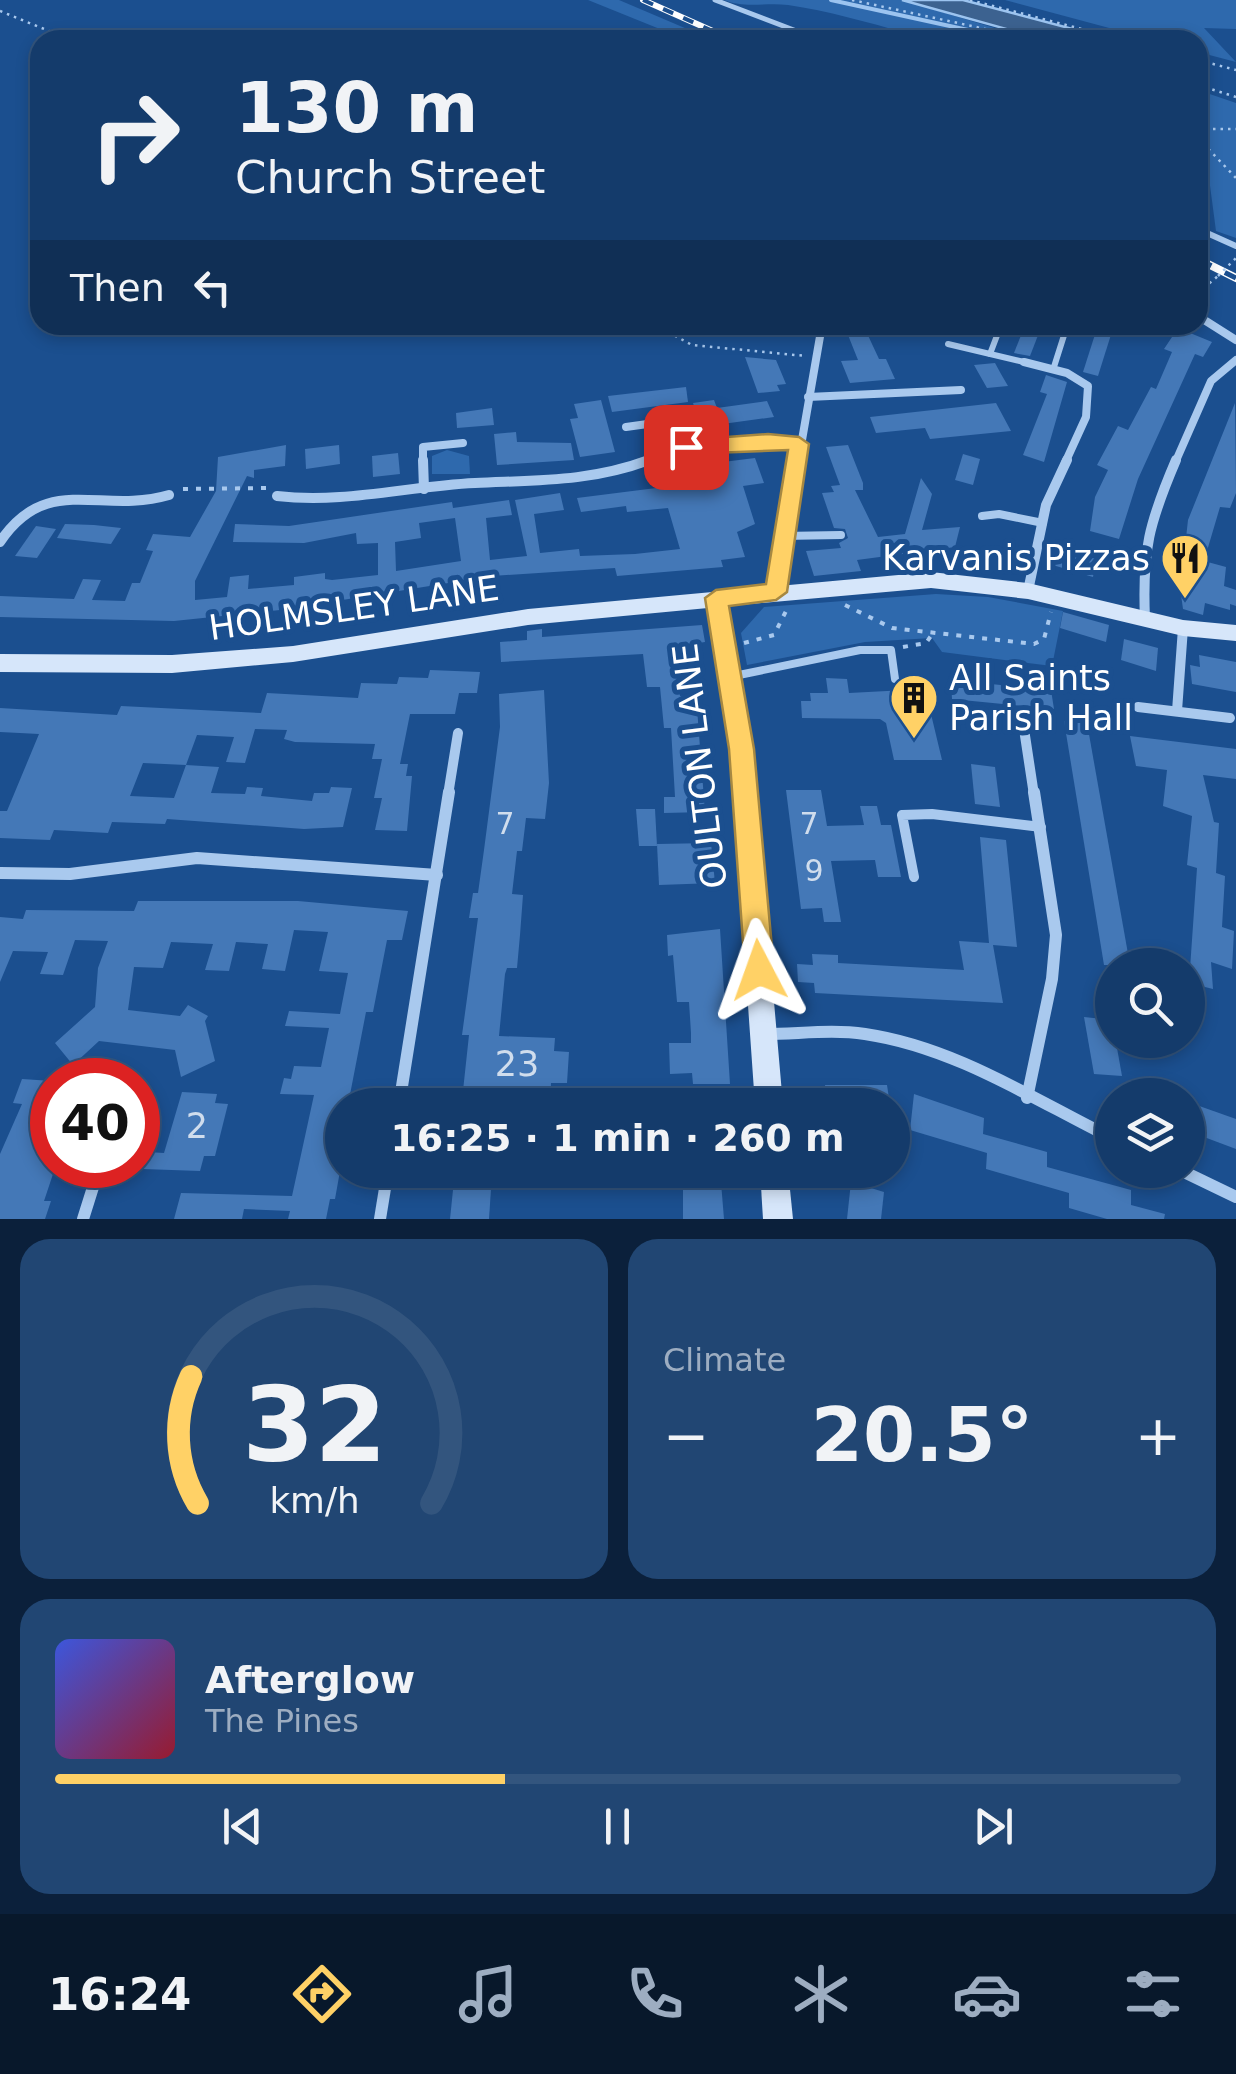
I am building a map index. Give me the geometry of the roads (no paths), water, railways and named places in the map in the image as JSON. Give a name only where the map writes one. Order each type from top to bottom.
[{"type":"street","points":[[1208,322],[1236,340]]},
{"type":"street","points":[[776,592],[782,536],[820,335]]},
{"type":"street","points":[[1145,619],[1143,566],[1150,520],[1211,381],[1236,360]]},
{"type":"street","points":[[1024,362],[1084,381],[1092,396],[1074,449],[1054,485],[1028,591]]},
{"type":"street","points":[[808,397],[960,390]]},
{"type":"street","points":[[626,427],[670,421],[686,447]]},
{"type":"street","points":[[278,496],[320,501],[424,489],[553,482],[630,467],[686,447],[768,441],[799,444]]},
{"type":"street","points":[[424,489],[423,447],[463,443]]},
{"type":"street","points":[[0,542],[22,512],[38,504],[138,504],[169,495]]},
{"type":"street","name":"HOLMSLEY LANE","points":[[0,663],[172,664],[293,654],[528,617],[931,580],[1028,591],[1183,628],[1236,633]]},
{"type":"street","name":"OULTON LANE","points":[[716,598],[741,749],[768,1088]]},
{"type":"street","points":[[1177,712],[1183,628]]},
{"type":"street","points":[[1138,707],[1230,718]]},
{"type":"street","points":[[1024,728],[1056,935],[1052,979],[1027,1098]]},
{"type":"street","points":[[402,1088],[458,733]]},
{"type":"street","points":[[0,873],[70,874],[197,858],[437,875]]},
{"type":"street","points":[[764,1034],[864,1034],[908,1044],[1095,1130]]},
{"type":"street","points":[[1205,1182],[1236,1197]]},
{"type":"street","points":[[83,1219],[93,1188]]},
{"type":"street","points":[[380,1219],[385,1188]]},
{"type":"street","points":[[775,1188],[778,1219]]},
{"type":"lane","points":[[715,0],[794,30]]},
{"type":"lane","points":[[1208,233],[1236,246]]},
{"type":"lane","points":[[990,354],[997,335]]},
{"type":"lane","points":[[1054,370],[1064,335]]},
{"type":"lane","points":[[948,344],[1024,362]]},
{"type":"lane","points":[[982,516],[1000,514],[1042,523]]},
{"type":"lane","points":[[782,536],[841,535]]},
{"type":"lane","points":[[730,677],[860,650],[891,650],[896,679]]},
{"type":"lane","points":[[914,877],[902,815],[932,814],[1042,828]]},
{"type":"waterway","points":[[831,0],[968,30]]},
{"type":"railway","points":[[643,0],[710,30]]},
{"type":"railway","points":[[1208,264],[1236,278]]},
{"type":"place","name":"Karvanis Pizzas","points":[[1185,600]]},
{"type":"place","name":"All Saints Parish Hall","points":[[914,740]]}]
